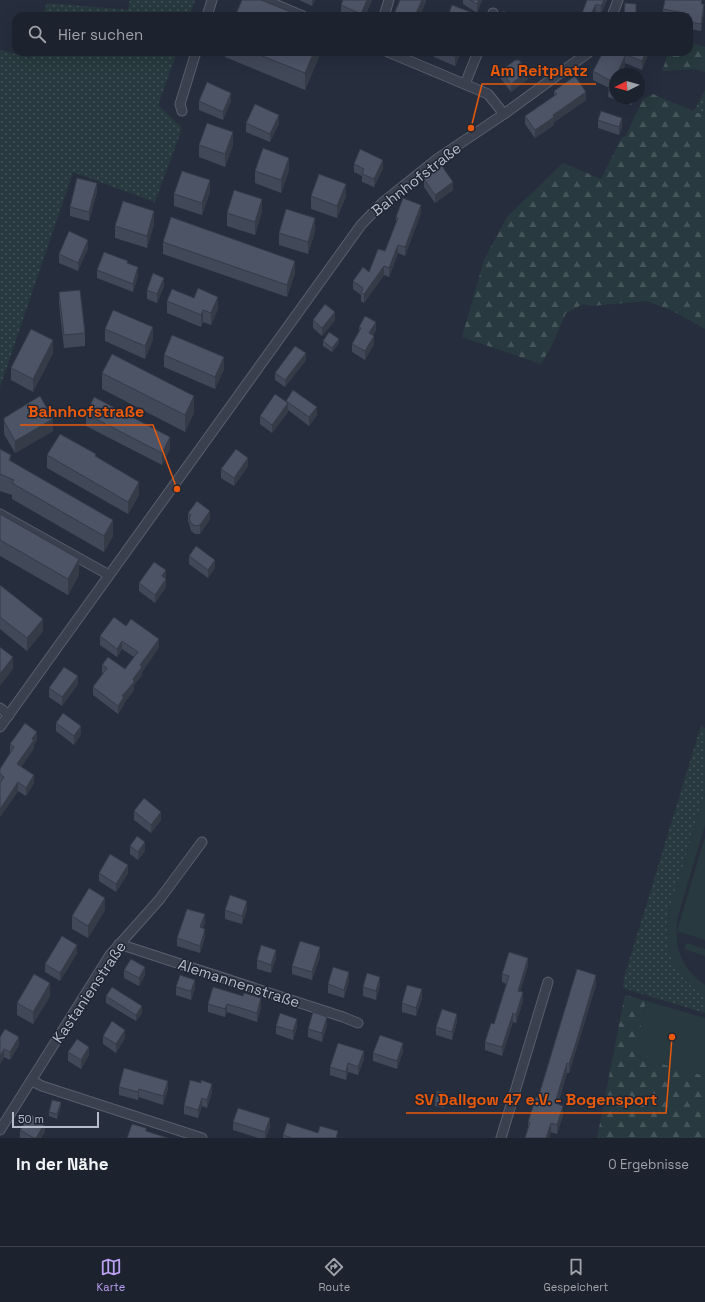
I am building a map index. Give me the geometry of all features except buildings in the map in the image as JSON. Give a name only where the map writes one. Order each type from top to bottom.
[{"type":"street","points":[[208,12],[212,0]]},
{"type":"street","points":[[386,12],[390,0]]},
{"type":"street","points":[[614,12],[618,0]]},
{"type":"street","points":[[271,1],[294,12]]},
{"type":"street","points":[[182,110],[180,104],[195,56]]},
{"type":"street","points":[[398,56],[488,94],[504,114]]},
{"type":"street","points":[[465,84],[476,56]]},
{"type":"street","name":"Bahnhofstraße","points":[[0,727],[361,225],[382,203],[437,160],[504,114],[584,56]]},
{"type":"street","points":[[0,514],[109,575]]},
{"type":"street","points":[[0,708],[9,715]]},
{"type":"street","name":"Kastanienstraße","points":[[0,1130],[110,955],[159,900],[202,842]]},
{"type":"street","name":"Alemannenstraße","points":[[119,944],[343,1016],[358,1023]]},
{"type":"street","points":[[501,1138],[548,982]]},
{"type":"street","points":[[32,1081],[42,1086],[202,1138]]},
{"type":"green space","points":[[130,0],[195,0],[190,12],[44,12],[47,3],[128,10]]},
{"type":"green space","points":[[693,43],[705,47],[705,72],[696,69],[662,71],[668,56],[693,56]]},
{"type":"green space","points":[[0,50],[12,53],[12,56],[30,58],[31,56],[176,56],[158,105],[182,128],[155,202],[73,172],[0,387]]},
{"type":"green space","points":[[705,90],[705,112],[698,113],[694,111]]},
{"type":"green space","points":[[653,94],[698,113],[705,112],[705,329],[673,311],[647,301],[591,306],[583,304],[566,313],[551,347],[541,364],[462,337],[484,260],[507,217],[563,163],[601,179],[622,137],[626,136],[641,104],[645,104],[645,98]]},
{"type":"green space","points":[[701,726],[705,728],[705,793],[669,911],[667,936],[672,960],[678,970],[685,980],[705,995],[705,1013],[623,988],[624,978]]},
{"type":"green space","points":[[705,793],[705,825],[678,916],[677,937],[680,955],[690,971],[705,985],[705,995],[685,980],[672,960],[667,936],[667,924],[669,911]]},
{"type":"green space","points":[[705,837],[705,940],[677,931]]},
{"type":"green space","points":[[686,943],[705,949],[705,956],[684,949]]},
{"type":"green space","points":[[625,995],[646,1001],[635,1056],[705,1076],[705,1138],[597,1138]]},
{"type":"green space","points":[[646,1001],[705,1018],[705,1076],[635,1056]]},
{"type":"place","name":"Am Reitplatz","points":[[471,128]]},
{"type":"place","name":"Bahnhofstraße","points":[[177,489]]},
{"type":"place","name":"SV Dallgow 47 e.V. - Bogensport","points":[[672,1037]]}]
